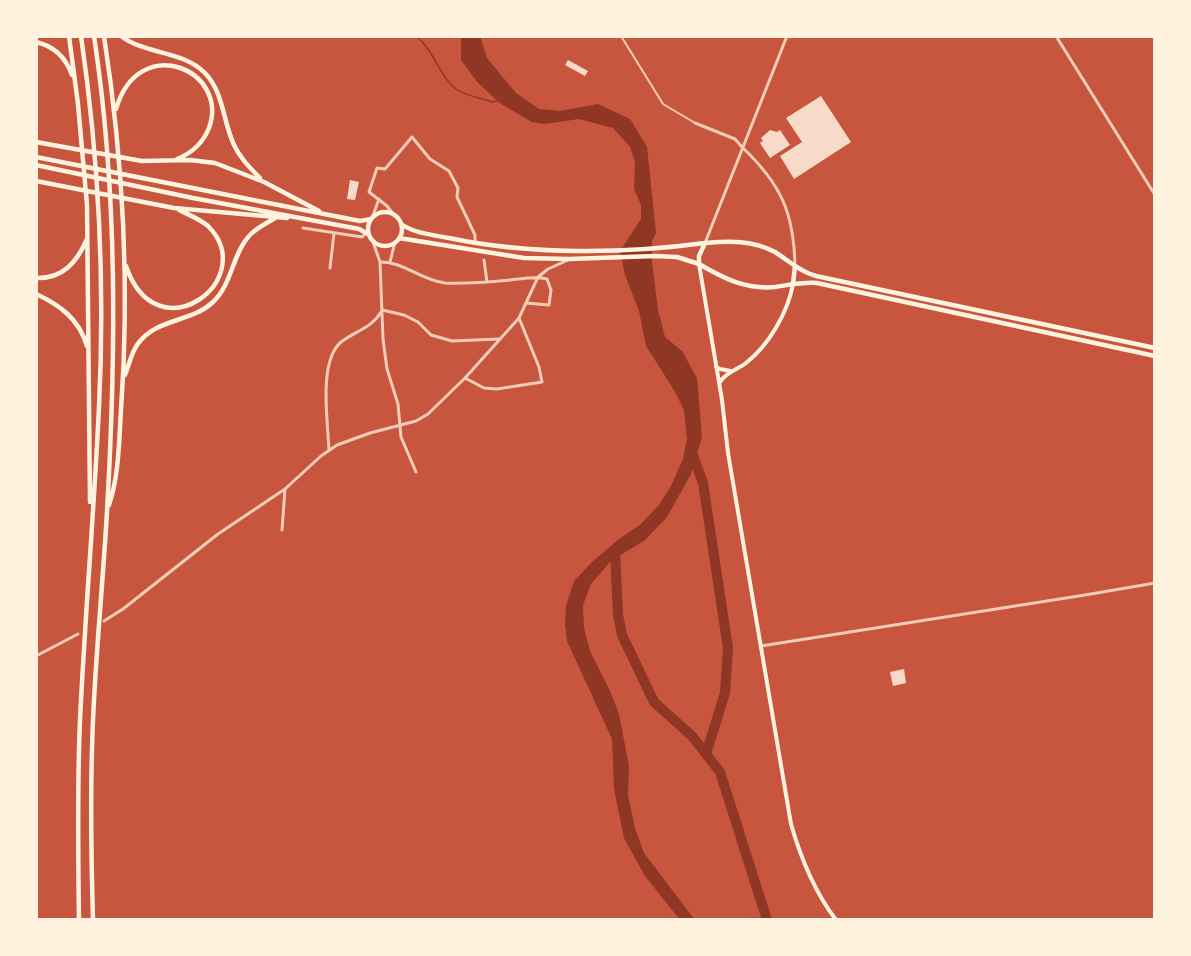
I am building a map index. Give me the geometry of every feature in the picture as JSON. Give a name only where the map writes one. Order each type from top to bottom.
[{"type":"main road","points":[[69,36],[82,136],[87,204],[90,544]]},
{"type":"main road","points":[[79,920],[80,722],[99,407],[101,298],[93,139],[81,36]]},
{"type":"main road","points":[[93,920],[90,822],[93,720],[107,510],[114,320],[111,210],[94,36]]},
{"type":"main road","points":[[104,36],[118,144],[125,262],[123,380],[118,454],[112,494],[107,510]]},
{"type":"main road","points":[[121,36],[133,44],[191,62],[206,74],[217,91],[235,147],[264,182]]},
{"type":"main road","points":[[36,42],[49,46],[59,54],[69,66],[75,82]]},
{"type":"main road","points":[[115,112],[125,86],[143,70],[159,66],[175,66],[195,76],[208,93],[212,108],[211,123],[200,144],[176,160]]},
{"type":"main road","points":[[36,142],[142,161],[203,161],[228,166],[324,214]]},
{"type":"main road","points":[[36,157],[360,221],[383,212],[394,215],[400,224],[416,232],[527,250],[655,248],[732,241],[752,244],[775,252],[795,266],[816,276],[1155,348]]},
{"type":"main road","points":[[36,165],[359,229],[367,233],[373,242],[384,246],[397,240],[422,240],[514,257],[569,260],[655,256],[677,258],[699,264],[725,279],[749,286],[774,287],[817,283],[1155,356]]},
{"type":"main road","points":[[36,183],[174,208],[296,218]]},
{"type":"main road","points":[[125,262],[136,288],[153,303],[180,307],[198,302],[205,297],[213,288],[220,270],[221,252],[218,242],[201,221],[174,208]]},
{"type":"main road","points":[[123,380],[134,351],[144,336],[211,304],[224,288],[246,240],[258,228],[275,218]]},
{"type":"main road","points":[[367,233],[372,218]]},
{"type":"main road","points":[[397,240],[400,224]]},
{"type":"main road","points":[[36,278],[51,277],[68,269],[82,251],[88,236]]},
{"type":"main road","points":[[705,243],[699,256],[699,264],[728,453],[791,824],[804,865],[836,920]]},
{"type":"main road","points":[[719,386],[722,379],[731,371],[753,357],[773,332],[787,304],[795,266]]},
{"type":"main road","points":[[36,294],[66,311],[81,330],[89,353]]},
{"type":"main road","points":[[716,366],[731,371]]},
{"type":"street","points":[[621,36],[663,104],[695,123],[735,139],[766,170],[781,195],[792,228],[795,266]]},
{"type":"street","points":[[705,243],[787,36]]},
{"type":"street","points":[[1056,36],[1155,195]]},
{"type":"street","points":[[394,215],[369,192],[377,168],[385,169],[412,137],[430,159],[449,171],[458,188],[457,196],[475,235],[475,241]]},
{"type":"street","points":[[372,218],[379,199]]},
{"type":"street","points":[[303,228],[362,237],[367,233]]},
{"type":"street","points":[[330,268],[334,233]]},
{"type":"street","points":[[390,262],[397,240]]},
{"type":"street","points":[[373,242],[380,262],[382,339],[387,369],[398,404],[401,437],[416,472]]},
{"type":"street","points":[[484,260],[487,282]]},
{"type":"street","points":[[105,621],[218,534],[285,489],[329,450],[370,433],[416,421],[428,414],[465,378],[519,318],[538,277],[548,269],[569,260]]},
{"type":"street","points":[[380,262],[390,262],[429,280],[445,283],[538,277],[547,279],[551,290],[549,305],[526,303]]},
{"type":"street","points":[[382,310],[404,315],[417,322],[431,335],[452,341],[498,339]]},
{"type":"street","points":[[329,450],[327,372],[332,353],[341,342],[375,322],[382,310]]},
{"type":"street","points":[[465,378],[484,388],[497,389],[542,382],[519,318]]},
{"type":"street","points":[[282,530],[285,489]]},
{"type":"street","points":[[761,646],[1155,583]]},
{"type":"street","points":[[36,656],[78,634]]},
{"type":"shaded area","points":[[461,36],[480,36],[487,58],[516,93],[539,109],[560,111],[598,104],[630,119],[647,147],[656,233],[652,241],[652,262],[658,310],[665,337],[682,351],[697,378],[702,437],[691,474],[667,517],[645,540],[611,561],[591,584],[583,605],[584,628],[590,651],[619,714],[629,766],[628,795],[635,828],[644,853],[695,920],[680,920],[645,876],[624,838],[614,789],[612,739],[567,641],[565,624],[566,606],[574,581],[593,561],[641,524],[659,505],[671,486],[683,459],[687,439],[684,410],[646,346],[639,311],[625,275],[620,251],[641,219],[641,205],[634,189],[635,162],[630,147],[613,128],[579,119],[544,124],[532,122],[501,104],[478,83],[461,60]]},
{"type":"building","points":[[568,60],[588,71],[585,76],[565,65]]},
{"type":"building","points":[[821,96],[851,142],[794,179],[780,156],[802,142],[786,118]]},
{"type":"building","points":[[770,130],[777,132],[780,130],[790,145],[770,158],[760,143],[763,141],[761,138]]},
{"type":"building","points":[[350,180],[359,182],[355,200],[347,199]]},
{"type":"building","points":[[904,669],[906,683],[893,686],[890,672]]},
{"type":"waterway","points":[[416,36],[456,89],[474,97],[492,102],[497,101]]},
{"type":"waterway","points":[[691,450],[703,483],[728,648],[725,693],[706,754]]},
{"type":"waterway","points":[[615,551],[618,615],[622,635],[654,702],[692,736],[720,772],[767,920]]}]
